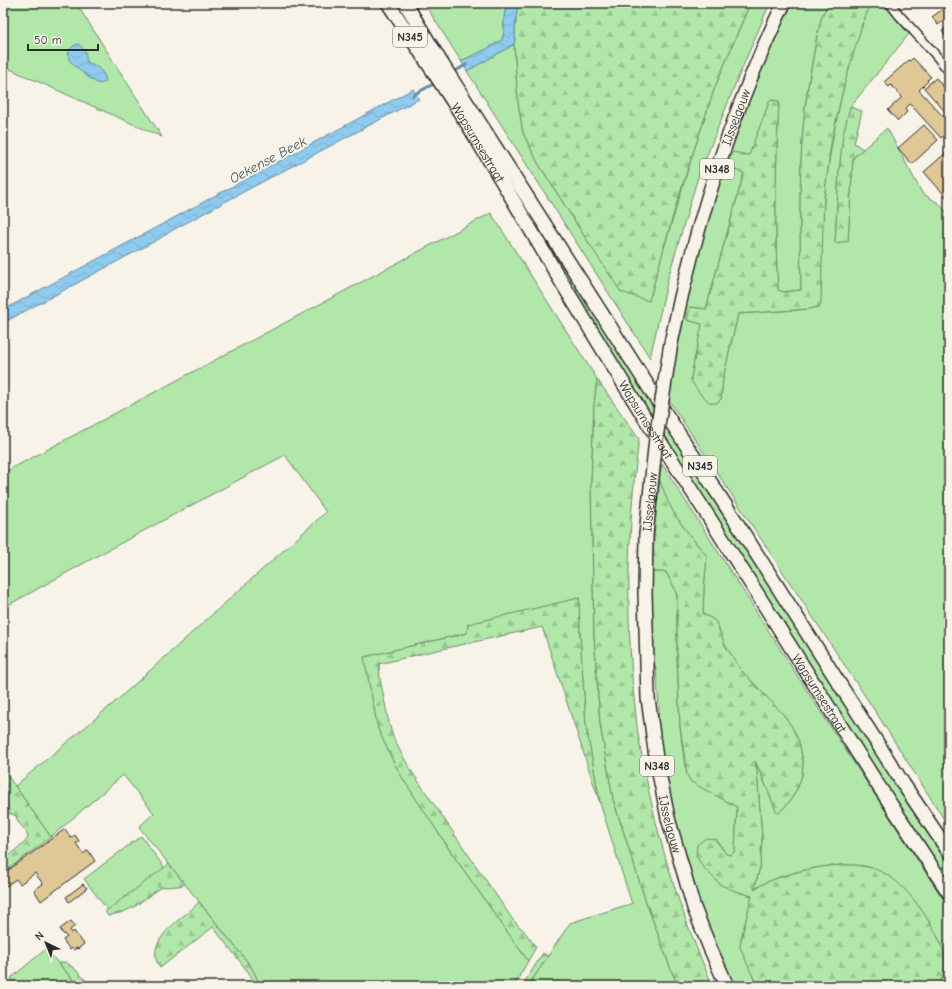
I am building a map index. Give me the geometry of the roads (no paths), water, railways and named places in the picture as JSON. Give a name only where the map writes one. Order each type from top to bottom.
[{"type":"main road","name":"Wapsumsestraat","points":[[388,3],[448,83],[726,506],[904,785],[949,852]]},
{"type":"main road","name":"Wapsumsestraat","points":[[405,3],[438,68]]},
{"type":"main road","name":"IJsselgouw","points":[[727,986],[694,908],[668,818],[656,758],[648,698],[645,593],[646,536],[656,438],[670,343],[689,260],[730,131],[748,83],[784,3]]},
{"type":"main road","name":"Wapsumsestraat","points":[[448,83],[509,193],[646,420],[949,893]]},
{"type":"street","points":[[890,3],[899,16],[934,52],[949,71]]},
{"type":"water","points":[[507,3],[518,3],[514,44],[467,71],[461,61],[502,40]]},
{"type":"water","points":[[78,44],[85,51],[86,61],[100,69],[106,81],[103,83],[97,83],[70,61],[68,55],[70,50],[73,46]]},
{"type":"water","points":[[413,89],[419,99],[247,190],[3,323],[3,310]]},
{"type":"waterway","name":"Oekense Beek","points":[[452,73],[466,65]]},
{"type":"waterway","name":"Oekense Beek","points":[[413,95],[437,82]]}]
